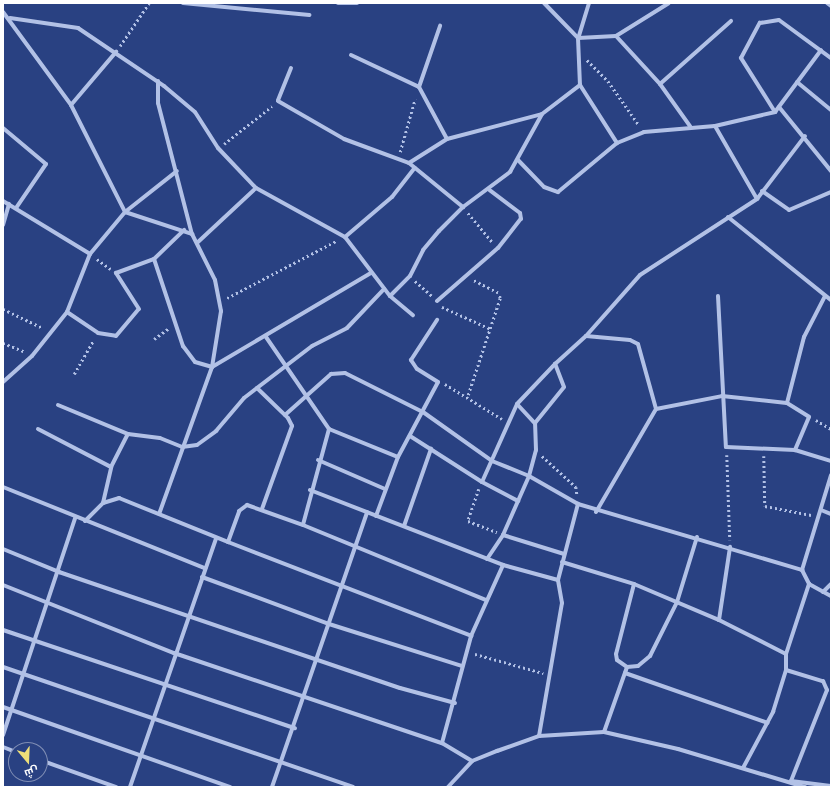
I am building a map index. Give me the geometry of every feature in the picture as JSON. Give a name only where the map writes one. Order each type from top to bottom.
[{"type":"street","points":[[183,3],[309,16]]},
{"type":"street","points":[[338,3],[357,3]]},
{"type":"street","points":[[544,3],[578,38],[616,36],[669,3]]},
{"type":"street","points":[[589,3],[578,38],[577,53],[580,85],[617,143]]},
{"type":"street","points":[[827,3],[831,6]]},
{"type":"street","points":[[3,12],[9,18],[71,105],[125,212],[184,230],[192,234]]},
{"type":"street","points":[[9,18],[67,25],[116,52],[158,82],[195,112],[218,148],[256,188],[345,237],[390,296],[413,315]]},
{"type":"street","points":[[775,112],[741,58],[757,27],[764,21],[779,20],[831,58]]},
{"type":"street","points":[[660,84],[731,21]]},
{"type":"street","points":[[419,87],[440,26]]},
{"type":"street","points":[[616,36],[660,84],[690,126]]},
{"type":"street","points":[[518,160],[554,193],[617,143],[644,132],[690,126],[715,126],[775,112],[821,50]]},
{"type":"street","points":[[71,105],[116,52]]},
{"type":"street","points":[[351,56],[419,87],[447,139]]},
{"type":"street","points":[[291,68],[278,101],[323,130],[409,163],[463,207]]},
{"type":"street","points":[[158,82],[158,103],[177,171],[192,234],[198,242],[221,302],[212,367],[159,514]]},
{"type":"street","points":[[797,82],[831,110]]},
{"type":"street","points":[[409,163],[447,139],[542,114],[580,85]]},
{"type":"street","points":[[779,107],[805,136],[831,171]]},
{"type":"street","points":[[390,296],[410,276],[430,241],[463,207],[490,190],[518,160],[542,114]]},
{"type":"street","points":[[715,126],[757,199]]},
{"type":"street","points":[[3,128],[46,164],[16,208]]},
{"type":"street","points":[[482,482],[510,424],[517,404],[554,364],[586,336],[640,275],[757,199],[805,136]]},
{"type":"street","points":[[345,237],[392,196],[415,168]]},
{"type":"street","points":[[3,382],[32,356],[67,312],[90,254],[125,212],[177,171]]},
{"type":"street","points":[[198,242],[256,188]]},
{"type":"street","points":[[437,301],[498,248],[522,216],[490,190]]},
{"type":"street","points":[[762,192],[789,210],[831,192]]},
{"type":"street","points":[[3,201],[90,254]]},
{"type":"street","points":[[3,225],[9,204]]},
{"type":"street","points":[[728,218],[831,300]]},
{"type":"street","points":[[67,312],[98,333],[116,336],[138,313],[138,305],[116,273],[154,259],[184,230]]},
{"type":"street","points":[[154,259],[175,324],[188,354],[196,362],[212,367],[266,337],[371,273]]},
{"type":"street","points":[[58,405],[128,434],[160,438],[182,447],[197,445],[210,437],[257,388],[312,346],[347,328],[384,289]]},
{"type":"street","points":[[718,296],[722,396],[726,446],[795,450],[831,461]]},
{"type":"street","points":[[787,403],[804,337],[825,296]]},
{"type":"street","points":[[376,516],[398,457],[438,382],[417,369],[411,360],[437,320]]},
{"type":"street","points":[[586,336],[638,344],[656,409],[596,512]]},
{"type":"street","points":[[266,337],[284,367],[329,429],[398,457]]},
{"type":"street","points":[[535,423],[564,388],[554,364]]},
{"type":"street","points":[[285,416],[304,395],[331,374],[342,372],[423,412],[492,461],[529,476],[578,504],[596,512],[697,537],[802,570]]},
{"type":"street","points":[[257,388],[291,423],[291,431],[262,509]]},
{"type":"street","points":[[656,409],[722,396],[787,403],[809,417],[795,450]]},
{"type":"street","points":[[487,559],[503,535],[529,476],[536,450],[535,423],[517,404]]},
{"type":"street","points":[[38,429],[111,467]]},
{"type":"street","points":[[303,525],[318,460],[329,429]]},
{"type":"street","points":[[103,503],[111,467],[128,434]]},
{"type":"street","points":[[410,436],[482,482],[518,501]]},
{"type":"street","points":[[404,526],[431,449]]},
{"type":"street","points":[[318,460],[385,489]]},
{"type":"street","points":[[831,475],[820,516],[802,570],[809,584],[831,596]]},
{"type":"street","points":[[3,487],[75,518],[205,568]]},
{"type":"street","points":[[310,490],[503,565],[558,580]]},
{"type":"street","points":[[84,521],[103,503],[127,499],[216,538],[471,636]]},
{"type":"street","points":[[539,736],[562,603],[558,580],[578,504]]},
{"type":"street","points":[[228,542],[242,507],[250,505],[303,525],[356,549],[486,600]]},
{"type":"street","points":[[821,510],[831,514]]},
{"type":"street","points":[[272,787],[306,698],[317,657],[356,549],[367,512]]},
{"type":"street","points":[[3,735],[26,676],[75,518]]},
{"type":"street","points":[[503,535],[564,554]]},
{"type":"street","points":[[634,584],[616,654],[617,660],[627,667],[638,666],[650,656],[677,602],[697,537]]},
{"type":"street","points":[[130,787],[153,720],[163,684],[216,538]]},
{"type":"street","points":[[719,620],[730,547]]},
{"type":"street","points":[[3,549],[59,572],[188,616],[317,657],[400,688],[455,703]]},
{"type":"street","points":[[562,562],[634,584],[719,620],[786,654]]},
{"type":"street","points":[[442,743],[455,703],[462,666],[471,636],[503,565]]},
{"type":"street","points":[[202,577],[329,624],[462,666]]},
{"type":"street","points":[[744,768],[768,724],[786,670],[786,654],[809,584]]},
{"type":"street","points":[[823,592],[831,584]]},
{"type":"street","points":[[3,585],[174,653],[442,743],[472,761]]},
{"type":"street","points":[[3,630],[36,644],[163,684],[294,728]]},
{"type":"street","points":[[604,732],[627,667]]},
{"type":"street","points":[[3,668],[353,787]]},
{"type":"street","points":[[786,670],[822,680],[827,690],[791,781]]},
{"type":"street","points":[[625,673],[768,724]]},
{"type":"street","points":[[3,707],[230,787]]},
{"type":"street","points":[[448,787],[472,761],[539,736],[604,732],[744,768],[791,781],[805,787]]},
{"type":"street","points":[[48,763],[116,787]]},
{"type":"street","points":[[791,781],[831,786]]},
{"type":"path","points":[[116,52],[149,3]]},
{"type":"path","points":[[577,53],[608,81],[644,132]]},
{"type":"path","points":[[398,159],[419,87]]},
{"type":"path","points":[[218,148],[278,101]]},
{"type":"path","points":[[463,207],[498,248]]},
{"type":"path","points":[[221,302],[345,237]]},
{"type":"path","points":[[90,254],[116,273]]},
{"type":"path","points":[[410,276],[437,301],[445,311],[491,328]]},
{"type":"path","points":[[466,276],[500,296],[491,328],[468,395]]},
{"type":"path","points":[[3,309],[51,332]]},
{"type":"path","points":[[154,339],[175,324]]},
{"type":"path","points":[[74,374],[98,333]]},
{"type":"path","points":[[3,343],[32,356]]},
{"type":"path","points":[[438,382],[468,395],[510,424]]},
{"type":"path","points":[[809,417],[831,429]]},
{"type":"path","points":[[726,446],[730,547]]},
{"type":"path","points":[[765,448],[765,506],[792,514],[820,516]]},
{"type":"path","points":[[536,450],[576,487],[578,504]]},
{"type":"path","points":[[482,482],[468,522],[503,535]]},
{"type":"path","points":[[467,652],[549,675]]}]
